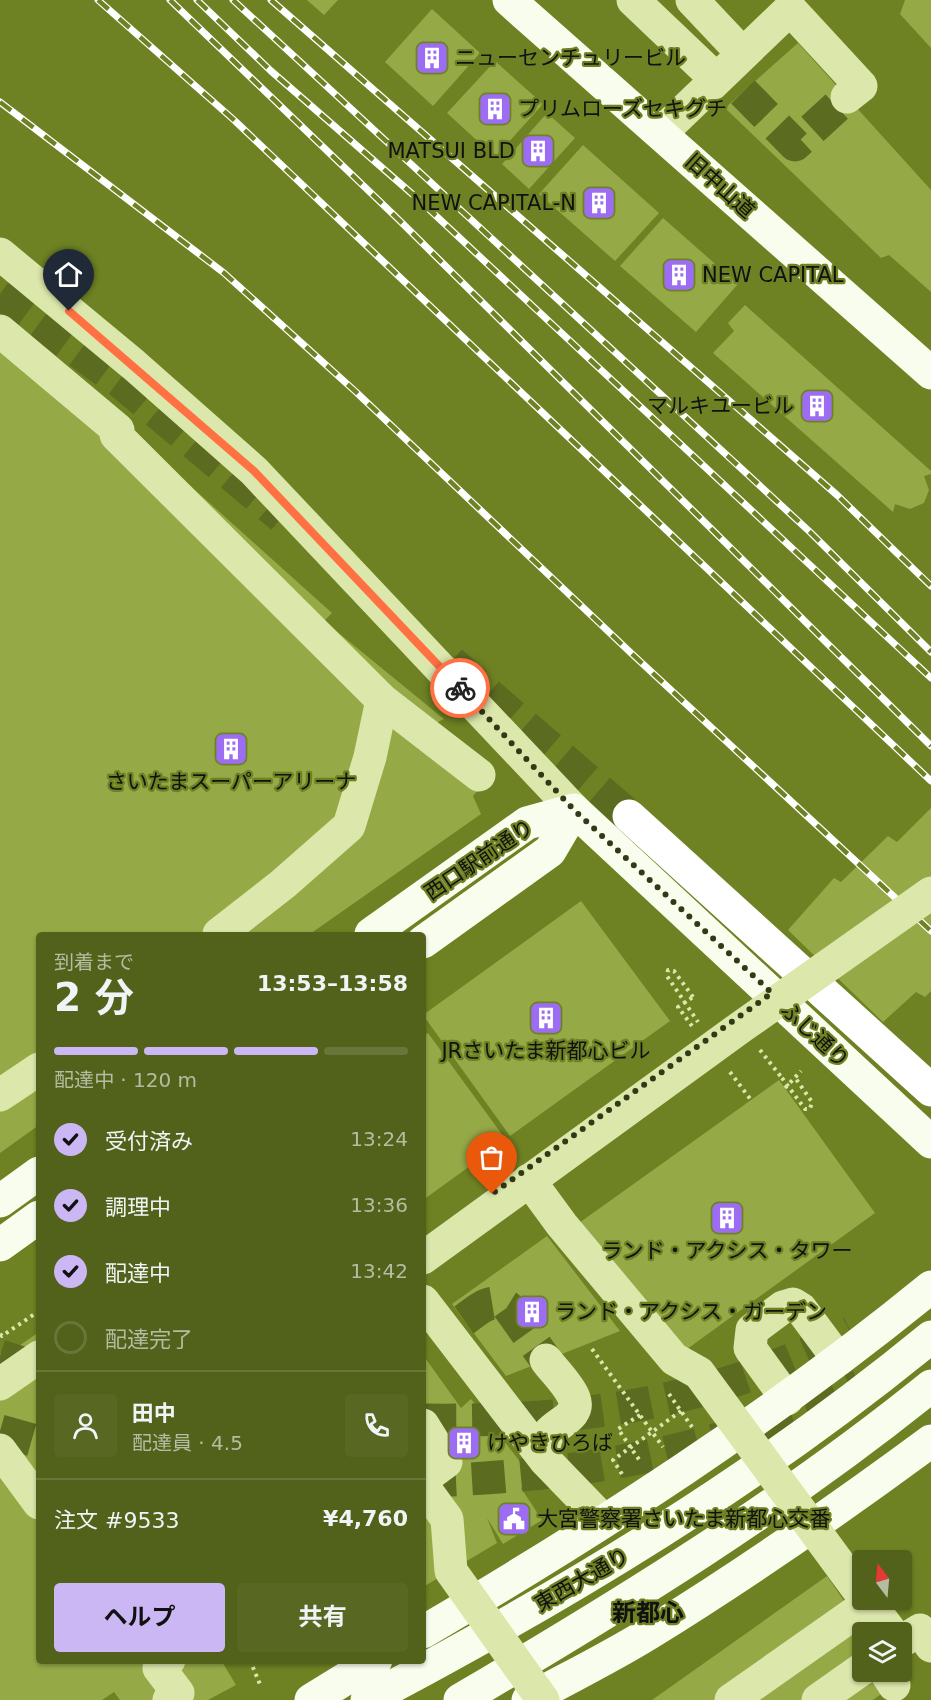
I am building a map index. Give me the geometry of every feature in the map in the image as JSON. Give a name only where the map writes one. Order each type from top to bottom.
[{"type":"highway","points":[[629,816],[931,1090]]},
{"type":"main road","name":"旧中山道","points":[[509,0],[931,374]]},
{"type":"main road","name":"西口駅前通り","points":[[374,932],[527,823],[574,810]]},
{"type":"main road","name":"西口駅前通り","points":[[426,940],[550,851],[574,810]]},
{"type":"main road","name":"ふじ通り","points":[[574,810],[931,1142]]},
{"type":"main road","points":[[0,1201],[36,1175]]},
{"type":"main road","points":[[0,1245],[36,1219]]},
{"type":"main road","points":[[426,1630],[518,1575],[723,1445],[787,1399],[931,1287]]},
{"type":"main road","name":"東西大通り","points":[[367,1700],[649,1541],[806,1434],[931,1337]]},
{"type":"main road","name":"東西大通り","points":[[460,1700],[600,1617],[739,1527],[827,1466],[931,1386]]},
{"type":"main road","points":[[528,1700],[646,1635],[704,1598],[793,1540],[931,1441]]},
{"type":"main road","points":[[312,1700],[370,1664]]},
{"type":"street","points":[[633,0],[731,74]]},
{"type":"street","points":[[692,0],[731,74]]},
{"type":"street","points":[[661,134],[731,74],[790,9],[861,86],[847,98]]},
{"type":"street","name":"ふじ通り","points":[[0,254],[134,365],[254,471],[574,810]]},
{"type":"street","points":[[0,331],[118,430],[116,435],[382,700],[479,775]]},
{"type":"street","points":[[222,932],[283,884],[349,826],[370,757],[382,700]]},
{"type":"street","points":[[426,1256],[931,893]]},
{"type":"street","points":[[426,1242],[772,993]]},
{"type":"street","points":[[0,1095],[36,1071]]},
{"type":"street","points":[[529,1180],[562,1225],[674,1359],[699,1373],[852,1580]]},
{"type":"street","points":[[426,1303],[462,1335],[545,1460],[603,1520]]},
{"type":"street","points":[[787,1399],[750,1348],[752,1330],[783,1306],[793,1304],[801,1309],[838,1359]]},
{"type":"street","points":[[0,1384],[36,1359]]},
{"type":"street","points":[[545,1460],[544,1447],[548,1434],[569,1417],[575,1408],[574,1398],[546,1360]]},
{"type":"street","points":[[426,1430],[446,1462],[426,1477]]},
{"type":"street","points":[[0,1450],[36,1499]]},
{"type":"street","points":[[426,1490],[447,1519],[451,1571],[543,1700]]},
{"type":"street","points":[[731,1700],[852,1609]]},
{"type":"street","points":[[874,1610],[883,1622]]},
{"type":"street","points":[[912,1635],[920,1630],[931,1646]]},
{"type":"street","points":[[162,1664],[178,1694],[169,1700]]},
{"type":"street","points":[[818,1700],[852,1676]]},
{"type":"path","points":[[678,1007],[686,1002],[693,997],[671,969],[666,972],[667,976],[680,995],[687,1005],[700,1026]]},
{"type":"path","points":[[785,1088],[796,1079],[801,1071]]},
{"type":"path","points":[[782,1078],[805,1108],[810,1109],[813,1102],[796,1079]]},
{"type":"path","points":[[0,1334],[2,1336],[36,1313]]},
{"type":"path","points":[[592,1349],[668,1455]]},
{"type":"path","points":[[676,1404],[697,1435]]},
{"type":"path","points":[[627,1482],[613,1460],[681,1411]]},
{"type":"path","points":[[640,1415],[618,1429],[646,1469]]},
{"type":"path","points":[[252,1664],[261,1687]]},
{"type":"building","points":[[307,0],[338,0],[324,15]]},
{"type":"building","points":[[905,0],[931,0],[931,48],[900,14]]},
{"type":"building","name":"ニューセンチュリービル","points":[[432,9],[480,53],[433,106],[385,62]]},
{"type":"building","points":[[798,43],[931,190],[931,292],[889,255],[881,258],[725,108]]},
{"type":"building","name":"プリムローズセキグチ","points":[[495,61],[543,104],[495,157],[447,113]]},
{"type":"building","name":"MATSUI BLD","points":[[547,113],[575,138],[529,189],[502,164]]},
{"type":"building","name":"NEW CAPITAL-N","points":[[583,145],[659,213],[615,261],[539,194]]},
{"type":"building","name":"NEW CAPITAL","points":[[663,218],[738,284],[696,332],[620,266]]},
{"type":"building","name":"マルキユービル","points":[[745,305],[931,471],[931,474],[924,476],[929,490],[924,503],[910,509],[895,504],[893,512],[713,353],[734,331],[728,323]]},
{"type":"building","name":"さいたまスーパーアリーナ","points":[[0,319],[19,332],[332,613],[324,621],[444,719],[434,724],[491,775],[473,796],[481,814],[313,932],[36,932],[36,1127],[0,1153]]},
{"type":"building","points":[[931,808],[931,991],[925,997],[916,992],[883,1022],[788,930],[834,878],[841,882],[888,836],[897,842]]},
{"type":"building","name":"JRさいたま新都心ビル","points":[[581,901],[670,1021],[510,1136],[426,1019],[426,1013]]},
{"type":"building","points":[[428,1033],[506,1140],[426,1198],[426,1034]]},
{"type":"building","name":"ランド・アクシス・タワー","points":[[779,1080],[875,1213],[683,1352],[579,1223]]},
{"type":"building","name":"ランド・アクシス・ガーデン","points":[[547,1236],[620,1331],[506,1376],[452,1304]]},
{"type":"building","points":[[36,1334],[36,1664],[223,1664],[236,1685],[208,1700],[120,1700],[114,1692],[102,1700],[0,1700],[0,1353],[3,1357]]},
{"type":"building","name":"けやきひろば","points":[[426,1359],[461,1408],[471,1399],[532,1477],[521,1488],[542,1520],[503,1544],[487,1518],[497,1543],[426,1585]]},
{"type":"building","points":[[827,1576],[858,1622],[852,1622],[852,1682],[898,1682],[873,1700],[652,1700]]},
{"type":"tunnel","points":[[743,92],[795,145],[847,97]]},
{"type":"tunnel","points":[[0,294],[123,384],[282,517]]},
{"type":"tunnel","points":[[451,662],[629,816]]},
{"type":"tunnel","points":[[464,1320],[485,1306],[502,1304],[508,1307],[546,1360]]},
{"type":"tunnel","points":[[426,1420],[536,1417],[643,1404],[695,1392],[747,1376],[799,1357],[851,1332]]},
{"type":"tunnel","points":[[0,1356],[36,1367]]},
{"type":"tunnel","points":[[426,1481],[535,1474],[647,1456],[702,1444],[808,1409],[860,1386]]},
{"type":"tunnel","points":[[0,1431],[36,1441]]},
{"type":"railway","points":[[98,0],[234,120],[931,781]]},
{"type":"railway","points":[[170,0],[398,219],[931,746]]},
{"type":"railway","points":[[197,0],[271,71],[418,199],[931,678]]},
{"type":"railway","points":[[233,0],[810,532],[931,652]]},
{"type":"railway","points":[[271,0],[837,495],[931,586]]},
{"type":"railway","points":[[0,102],[224,273],[356,392],[631,653],[931,931]]},
{"type":"way so far","points":[[460,688],[574,810],[772,993],[492,1194]]},
{"type":"place","name":"ニューセンチュリービル","points":[[432,58]]},
{"type":"place","name":"プリムローズセキグチ","points":[[495,109]]},
{"type":"place","name":"MATSUI BLD","points":[[538,151]]},
{"type":"place","name":"NEW CAPITAL-N","points":[[599,203]]},
{"type":"place","name":"NEW CAPITAL","points":[[679,275]]},
{"type":"place","name":"マルキユービル","points":[[817,406]]},
{"type":"place","name":"さいたまスーパーアリーナ","points":[[231,749]]},
{"type":"place","name":"JRさいたま新都心ビル","points":[[546,1018]]},
{"type":"place","name":"ランド・アクシス・タワー","points":[[727,1218]]},
{"type":"place","name":"ランド・アクシス・ガーデン","points":[[532,1312]]},
{"type":"place","name":"けやきひろば","points":[[464,1443]]},
{"type":"place","name":"大宮警察署さいたま新都心交番","points":[[514,1519]]},
{"type":"district","name":"新都心","points":[[648,1613]]},
{"type":"route","points":[[69,311],[254,471],[460,688]]}]
